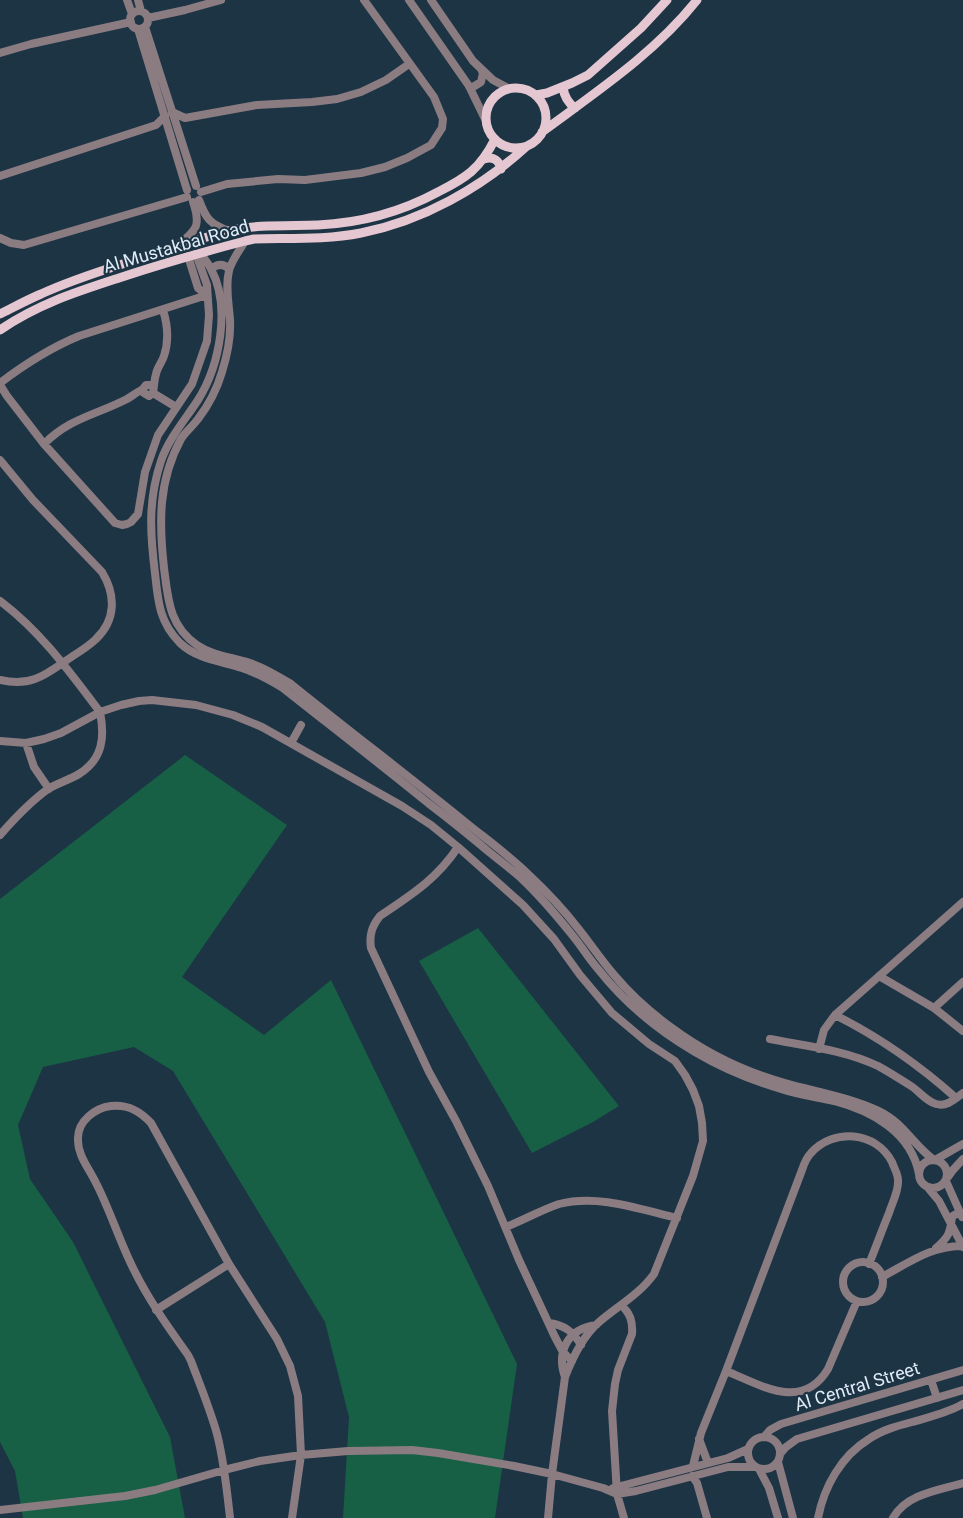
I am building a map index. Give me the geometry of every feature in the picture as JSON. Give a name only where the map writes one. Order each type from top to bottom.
[{"type":"main road","points":[[536,95],[563,87],[588,75],[629,39],[667,0]]},
{"type":"main road","points":[[542,132],[545,125],[545,108],[536,95],[525,89],[508,88],[495,95],[486,114],[490,134],[506,147],[520,148],[527,146],[533,143],[542,132],[650,48],[672,28],[697,0]]},
{"type":"main road","points":[[563,87],[565,97],[575,108]]},
{"type":"main road","name":"Al Mustakbal Road","points":[[0,314],[42,293],[76,280],[176,246],[229,231],[358,221],[394,212],[428,198],[462,180],[484,159],[495,139]]},
{"type":"main road","name":"Al Mustakbal Road","points":[[3,327],[19,316],[45,303],[245,241],[359,233],[397,224],[433,209],[472,188],[501,169],[527,146]]},
{"type":"main road","points":[[484,159],[495,159],[501,169]]},
{"type":"main road","points":[[3,327],[6,315],[10,309]]},
{"type":"street","points":[[0,53],[132,18],[136,11],[141,11],[148,18],[148,23],[141,28],[133,26],[132,18],[128,0]]},
{"type":"street","points":[[138,0],[141,11]]},
{"type":"street","points":[[148,18],[221,0]]},
{"type":"street","points":[[0,238],[11,243],[24,245],[227,184],[278,179],[305,180],[361,173],[385,167],[431,145],[442,128],[443,119],[434,97],[364,0]]},
{"type":"street","points":[[409,0],[469,86],[486,121]]},
{"type":"street","points":[[431,0],[483,74],[481,82],[473,87],[469,86]]},
{"type":"street","points":[[141,28],[168,114],[177,130],[194,195],[197,221],[193,233],[176,246]]},
{"type":"street","points":[[168,114],[184,118],[257,104],[337,99],[360,92],[386,80],[409,64]]},
{"type":"street","points":[[480,69],[493,80],[508,88]]},
{"type":"street","points":[[0,176],[156,126],[168,114]]},
{"type":"street","points":[[168,114],[168,129],[194,195],[208,221],[229,231]]},
{"type":"street","points":[[177,130],[184,118]]},
{"type":"street","points":[[156,126],[168,129]]},
{"type":"street","points":[[245,241],[229,269],[228,297],[230,322],[228,348],[222,373],[208,404],[182,438],[171,461],[164,485],[160,510],[160,536],[168,605],[172,617],[187,637],[207,651],[252,664],[272,672],[291,684],[448,813],[548,906],[609,982],[652,1022],[693,1051],[737,1073],[784,1090],[855,1107],[879,1119],[896,1132],[908,1145],[915,1159],[920,1180],[939,1201],[963,1247],[945,1247],[933,1250],[882,1277]]},
{"type":"street","points":[[195,255],[211,269],[219,296],[222,325],[218,353],[210,375],[200,397],[173,435],[162,459],[154,484],[151,536],[158,606],[170,633],[180,644],[206,659],[263,676],[283,688],[529,874],[578,928],[616,977],[639,1001],[672,1028],[715,1055],[745,1069],[785,1083],[861,1103],[882,1112],[900,1125],[919,1148],[934,1160],[944,1164],[948,1172],[947,1179],[962,1217]]},
{"type":"street","points":[[195,255],[198,288],[207,296],[209,315],[208,341],[192,384],[158,435],[145,472],[138,514],[132,522],[122,525],[115,522],[44,444],[0,384],[20,367],[60,344],[207,296]]},
{"type":"street","points":[[211,269],[220,264],[229,269]]},
{"type":"street","points":[[148,390],[151,377],[156,373],[167,345],[168,333],[163,310]]},
{"type":"street","points":[[148,390],[176,407]]},
{"type":"street","points":[[44,444],[66,425],[148,390]]},
{"type":"street","points":[[0,460],[33,500],[102,572],[112,595],[109,620],[104,630],[92,643],[36,679],[12,683],[0,680]]},
{"type":"street","points":[[0,601],[34,629],[100,712],[103,726],[103,739],[91,764],[81,773],[49,789],[20,813],[0,835]]},
{"type":"street","points":[[0,741],[26,743],[44,739],[61,733],[100,712],[120,705],[152,700],[196,705],[233,715],[262,727],[402,806],[431,825],[458,847],[523,905],[554,939],[580,975],[612,1013],[649,1044],[675,1061],[685,1075],[699,1106],[702,1123],[703,1140],[694,1176],[654,1274],[646,1286],[596,1325],[581,1344],[565,1377],[548,1518]]},
{"type":"street","points":[[291,743],[300,725]]},
{"type":"street","points":[[26,743],[34,768],[49,789]]},
{"type":"street","points":[[458,847],[430,881],[380,916],[374,923],[370,942],[373,954],[429,1072],[473,1153],[562,1352],[572,1361]]},
{"type":"street","points":[[819,1049],[824,1030],[835,1015],[963,902]]},
{"type":"street","points":[[879,976],[934,1008],[963,1031]]},
{"type":"street","points":[[934,1008],[963,982]]},
{"type":"street","points":[[770,1039],[857,1058],[875,1065],[901,1079],[936,1104],[944,1105],[951,1103],[960,1096],[900,1053],[835,1015]]},
{"type":"street","points":[[956,1024],[963,1019]]},
{"type":"street","points":[[230,1518],[217,1435],[210,1410],[191,1361],[156,1310],[133,1268],[96,1182],[83,1162],[78,1136],[79,1129],[96,1110],[109,1106],[132,1108],[143,1114],[151,1123],[229,1264],[267,1321],[290,1366],[298,1396],[301,1455],[292,1518]]},
{"type":"street","points":[[694,1466],[699,1439],[806,1161],[816,1148],[833,1138],[858,1136],[870,1141],[881,1148],[889,1157],[895,1169],[898,1180],[896,1194],[869,1264]]},
{"type":"street","points":[[919,1174],[925,1162],[934,1160],[963,1144]]},
{"type":"street","points":[[929,1188],[936,1189],[942,1186],[963,1159]]},
{"type":"street","points":[[506,1227],[553,1207],[583,1200],[607,1202],[677,1218]]},
{"type":"street","points":[[933,1250],[950,1232],[954,1214],[962,1217]]},
{"type":"street","points":[[156,1310],[229,1264]]},
{"type":"street","points":[[857,1264],[869,1264],[877,1269],[882,1277],[882,1288],[876,1298],[871,1301],[856,1301],[851,1298],[844,1288],[844,1276],[847,1270],[857,1264]]},
{"type":"street","points":[[726,1371],[784,1393],[793,1393],[810,1388],[828,1370],[856,1301]]},
{"type":"street","points":[[621,1305],[627,1310],[633,1326],[632,1334],[618,1370],[613,1397],[614,1490],[624,1518]]},
{"type":"street","points":[[549,1323],[565,1328],[574,1334],[581,1344]]},
{"type":"street","points":[[565,1377],[562,1369],[562,1352],[565,1345],[580,1329],[596,1325]]},
{"type":"street","name":"Al Central Street","points":[[764,1437],[777,1426],[963,1370]]},
{"type":"street","points":[[931,1380],[937,1398]]},
{"type":"street","name":"Al Central Street","points":[[779,1458],[786,1447],[797,1439],[963,1390]]},
{"type":"street","points":[[818,1518],[825,1492],[833,1476],[843,1462],[868,1439],[883,1431],[949,1411],[963,1404]]},
{"type":"street","points":[[778,1518],[770,1488],[748,1459],[750,1445],[756,1439],[764,1437],[774,1440],[778,1444],[779,1458],[793,1518]]},
{"type":"street","points":[[699,1439],[708,1463]]},
{"type":"street","points":[[635,1487],[671,1472],[708,1463],[748,1449]]},
{"type":"street","points":[[0,1510],[125,1496],[155,1490],[260,1461],[348,1451],[412,1450],[438,1453],[495,1462],[614,1490],[674,1482],[728,1467],[742,1466],[763,1470],[772,1468],[779,1458]]},
{"type":"street","points":[[740,1453],[744,1458],[742,1466]]},
{"type":"street","points":[[671,1472],[674,1482]]},
{"type":"street","points":[[697,1483],[700,1474]]},
{"type":"street","points":[[692,1476],[697,1483],[707,1518]]},
{"type":"street","points":[[893,1518],[901,1507],[918,1496],[963,1483]]},
{"type":"green space","points":[[185,755],[287,825],[182,977],[264,1035],[331,980],[517,1364],[495,1518],[343,1518],[349,1417],[325,1322],[173,1071],[134,1047],[43,1067],[18,1125],[30,1179],[73,1242],[170,1437],[185,1518],[23,1518],[15,1471],[0,1442],[0,899]]},
{"type":"green space","points":[[478,928],[619,1106],[593,1122],[532,1153],[419,961]]}]
